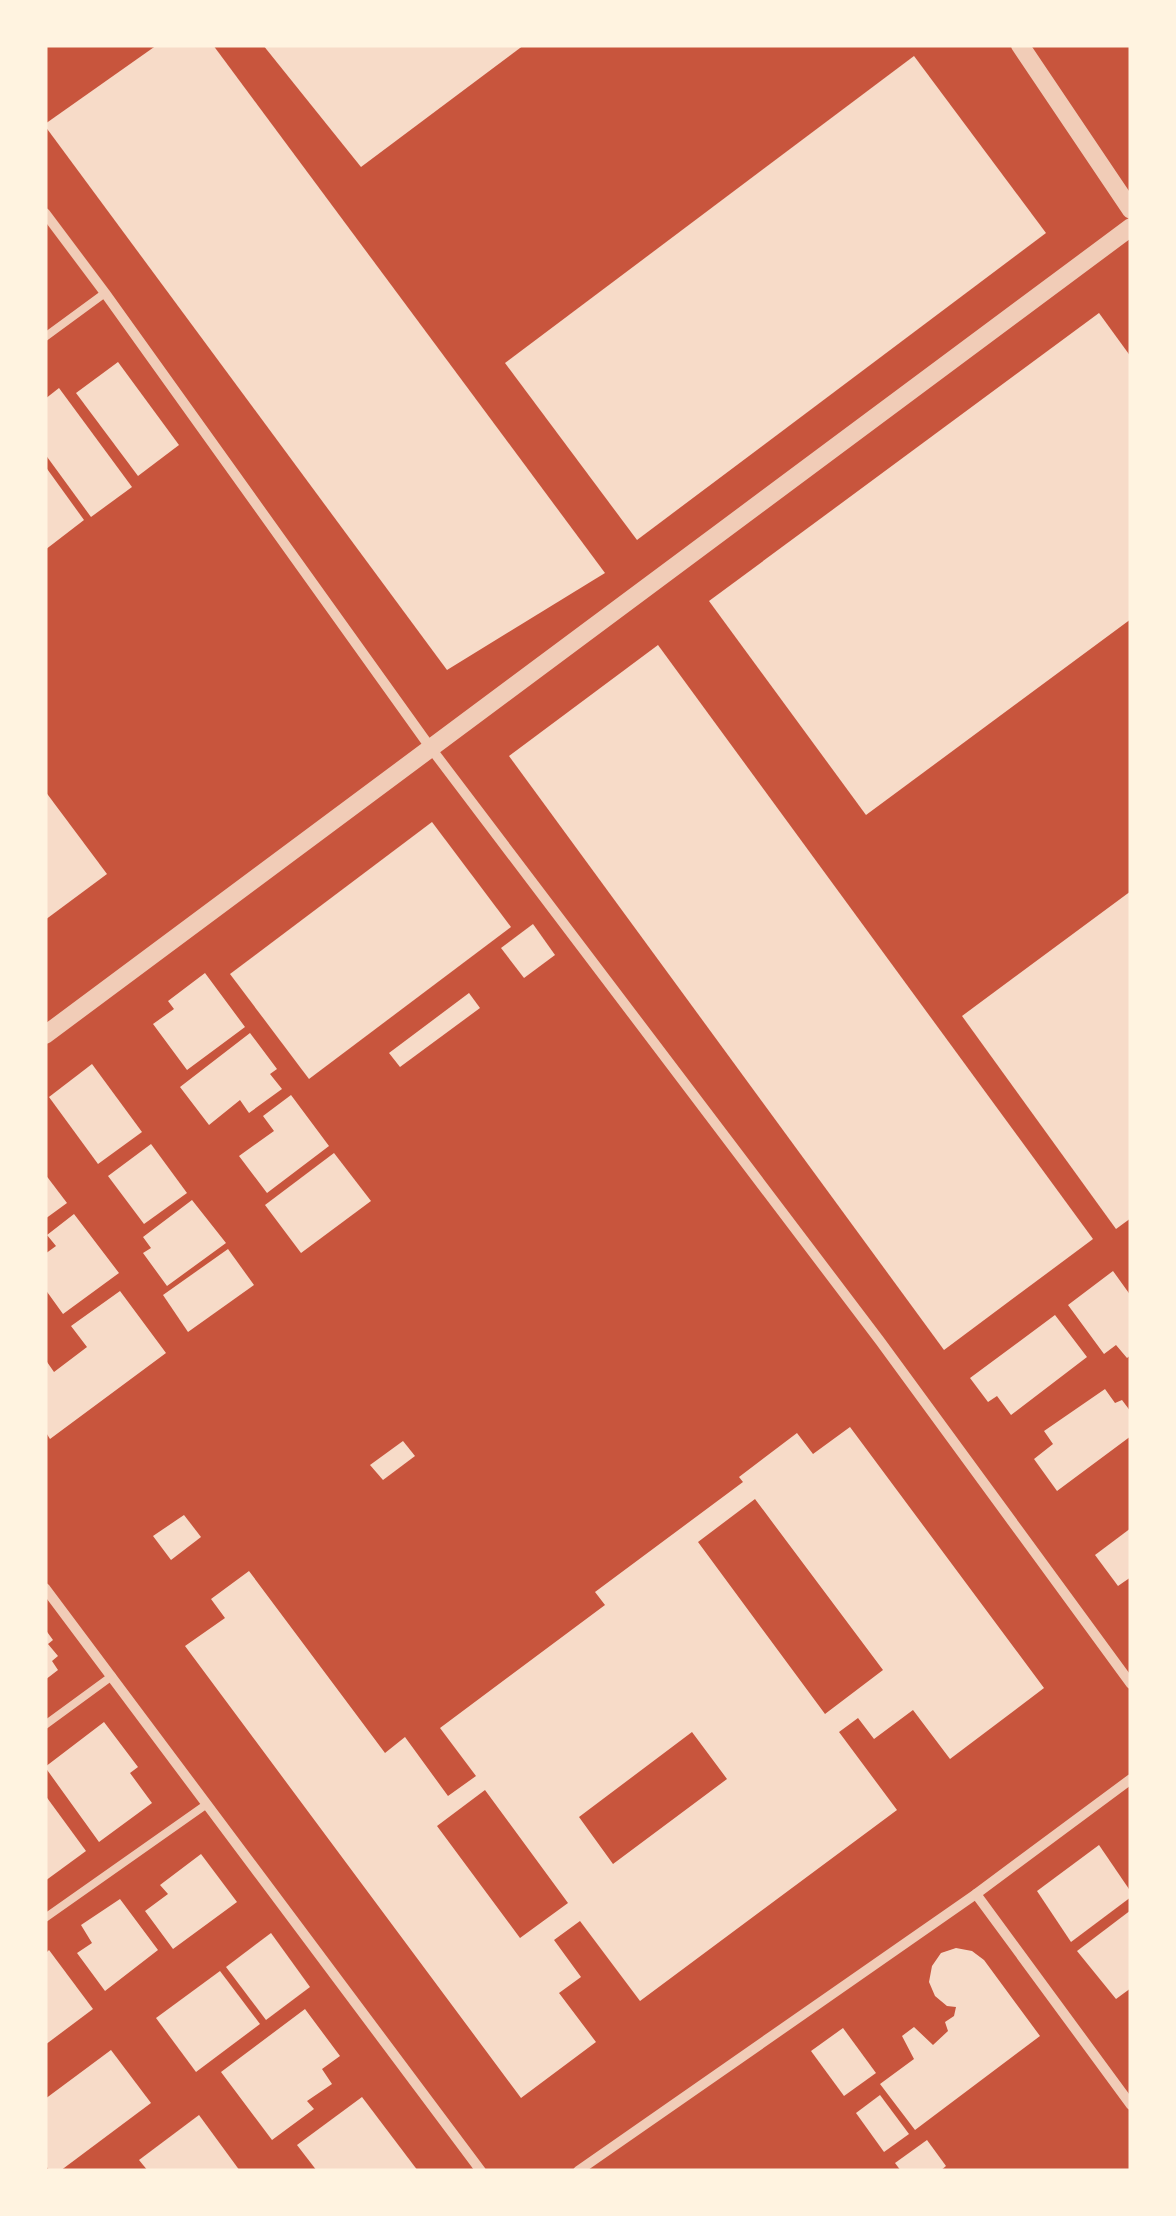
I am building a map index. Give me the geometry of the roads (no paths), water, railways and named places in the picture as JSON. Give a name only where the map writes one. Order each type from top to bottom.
[{"type":"street","points":[[1020,45],[1131,210]]},
{"type":"street","points":[[45,214],[430,747],[880,1341],[1131,1684]]},
{"type":"street","points":[[45,1035],[1131,227]]},
{"type":"street","points":[[45,1588],[481,2171]]},
{"type":"street","points":[[578,2171],[976,1894],[1131,1779]]},
{"type":"street","points":[[976,1894],[1131,2105]]},
{"type":"lane","points":[[45,337],[105,292]]},
{"type":"lane","points":[[45,1725],[112,1676]]},
{"type":"lane","points":[[45,1918],[207,1804]]}]
